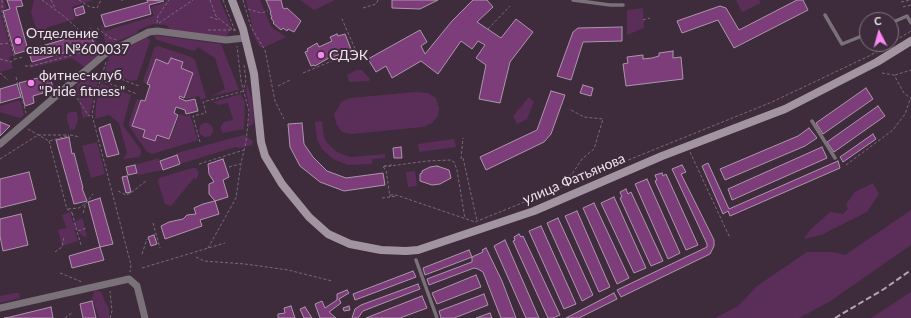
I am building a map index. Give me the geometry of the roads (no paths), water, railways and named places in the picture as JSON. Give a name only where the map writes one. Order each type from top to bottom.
[{"type":"street","name":"улица Фатьянова","points":[[232,0],[246,38],[254,74],[258,129],[265,156],[282,184],[309,217],[328,234],[350,244],[381,250],[418,250],[534,211],[687,146],[786,109],[876,62],[911,41]]},
{"type":"street","points":[[0,144],[104,51],[149,32],[157,31],[226,40],[246,38]]},
{"type":"street","points":[[0,308],[129,279],[137,286],[145,318]]},
{"type":"lane","points":[[573,0],[610,5],[623,4]]},
{"type":"lane","points":[[825,15],[842,44],[859,37]]},
{"type":"lane","points":[[899,20],[908,16],[911,23]]},
{"type":"lane","points":[[812,121],[834,158]]},
{"type":"lane","points":[[416,260],[437,318]]},
{"type":"railway","points":[[835,318],[884,289],[911,270]]},
{"type":"place","name":"Отделение связи №600037","points":[[18,41]]},
{"type":"place","name":"СДЭК","points":[[321,55]]},
{"type":"place","name":"фитнес-клуб \"Pride fitness\"","points":[[31,83]]}]
